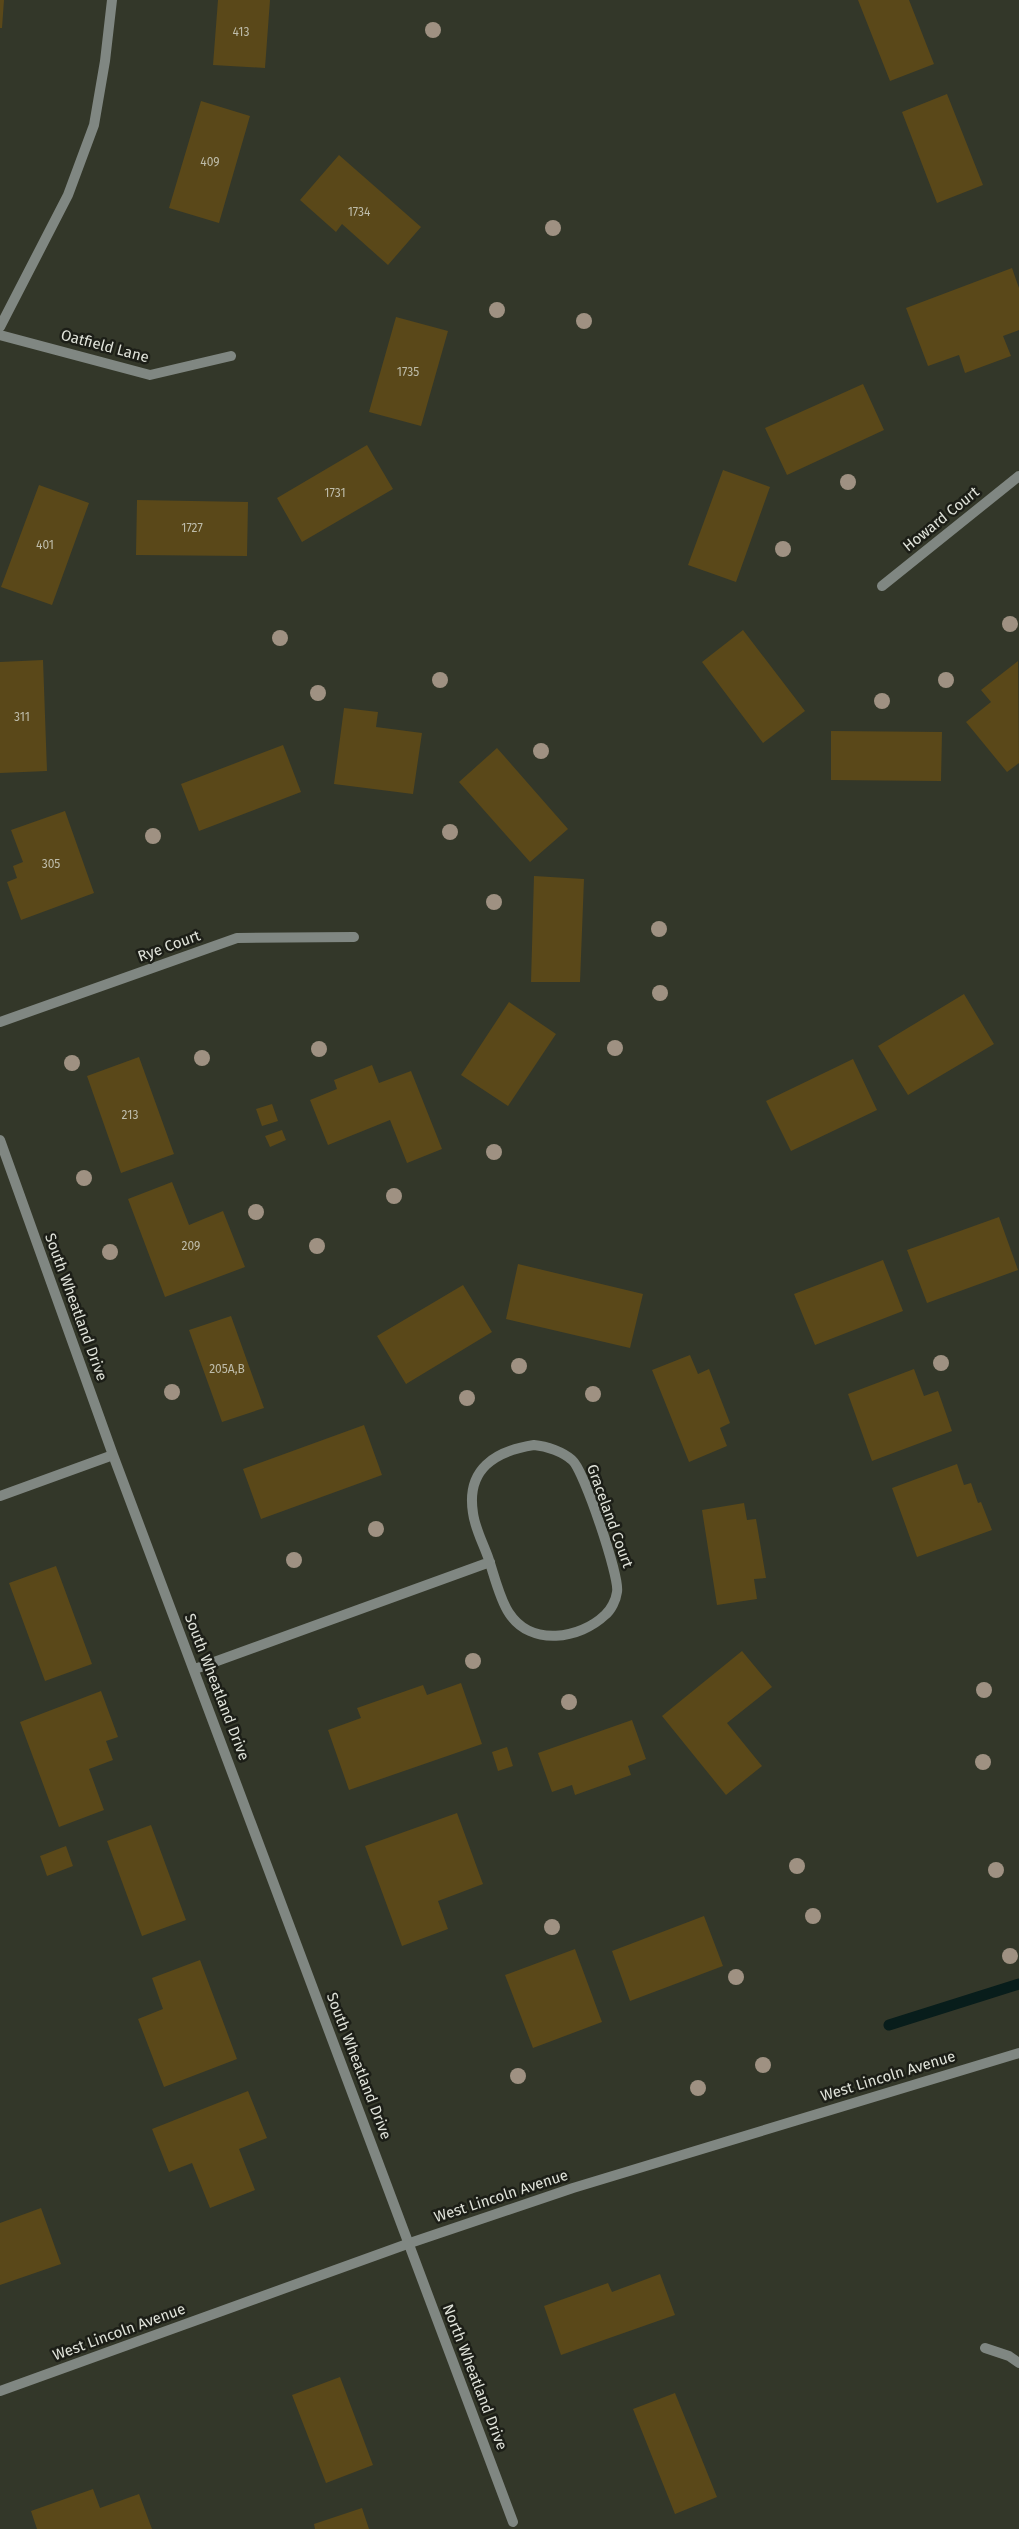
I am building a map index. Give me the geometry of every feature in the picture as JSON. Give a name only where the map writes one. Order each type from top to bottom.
[{"type":"street","points":[[0,327],[68,195],[94,126],[105,61],[112,0]]},
{"type":"street","name":"Oatfield Lane","points":[[0,335],[150,374],[231,356]]},
{"type":"street","name":"Howard Court","points":[[882,586],[1019,476]]},
{"type":"street","name":"Rye Court","points":[[0,1022],[237,938],[354,937]]},
{"type":"street","name":"South Wheatland Drive","points":[[0,1140],[113,1455],[410,2242]]},
{"type":"street","name":"Graceland Court","points":[[534,1445],[543,1446],[573,1461],[582,1477],[616,1573],[618,1591],[610,1611],[595,1626],[559,1637],[542,1635],[524,1627],[509,1613],[490,1562],[473,1515],[472,1492],[480,1472],[493,1457],[513,1448],[534,1445]]},
{"type":"street","points":[[0,1496],[113,1455]]},
{"type":"street","points":[[195,1669],[490,1562]]},
{"type":"street","name":"West Lincoln Avenue","points":[[0,2391],[410,2242],[573,2188],[1019,2052]]},
{"type":"street","name":"North Wheatland Drive","points":[[410,2242],[513,2522]]},
{"type":"street","points":[[985,2348],[1009,2356],[1019,2364]]},
{"type":"building","points":[[0,0],[4,0],[2,28],[0,28]]},
{"type":"building","points":[[218,0],[270,0],[265,68],[213,65]]},
{"type":"building","points":[[858,0],[909,0],[934,64],[890,81]]},
{"type":"building","points":[[947,94],[983,185],[937,203],[902,112]]},
{"type":"building","points":[[201,101],[250,116],[219,223],[169,208]]},
{"type":"building","points":[[339,155],[421,227],[388,265],[342,224],[336,232],[300,200]]},
{"type":"building","points":[[1012,268],[1019,288],[1019,330],[1003,336],[1011,356],[965,373],[959,355],[928,366],[906,308]]},
{"type":"building","points":[[396,317],[448,331],[421,426],[369,412]]},
{"type":"building","points":[[863,384],[884,430],[787,475],[765,428]]},
{"type":"building","points":[[367,445],[393,489],[302,542],[277,498]]},
{"type":"building","points":[[723,470],[770,487],[736,582],[688,565]]},
{"type":"building","points":[[39,485],[89,503],[52,605],[1,587]]},
{"type":"building","points":[[137,500],[248,502],[247,556],[136,555]]},
{"type":"building","points":[[743,630],[805,711],[763,743],[702,662]]},
{"type":"building","points":[[43,660],[47,771],[0,773],[0,662]]},
{"type":"building","points":[[1018,661],[1019,763],[1007,772],[966,722],[991,702],[981,690]]},
{"type":"building","points":[[344,708],[378,712],[376,727],[422,733],[413,794],[334,784]]},
{"type":"building","points":[[831,731],[942,732],[941,781],[831,780]]},
{"type":"building","points":[[283,745],[301,792],[199,831],[181,784]]},
{"type":"building","points":[[497,748],[568,829],[530,862],[459,782]]},
{"type":"building","points":[[65,811],[94,893],[21,920],[7,882],[17,878],[13,866],[23,862],[11,830]]},
{"type":"building","points":[[534,876],[584,879],[580,982],[531,982]]},
{"type":"building","points":[[964,994],[994,1044],[908,1095],[878,1046]]},
{"type":"building","points":[[509,1002],[556,1034],[508,1106],[461,1075]]},
{"type":"building","points":[[139,1057],[174,1154],[121,1173],[87,1076]]},
{"type":"building","points":[[853,1059],[877,1110],[791,1151],[766,1101]]},
{"type":"building","points":[[372,1065],[379,1083],[411,1071],[442,1149],[407,1163],[390,1120],[328,1145],[310,1100],[337,1089],[334,1080]]},
{"type":"building","points":[[272,1104],[278,1121],[262,1126],[256,1109]]},
{"type":"building","points":[[282,1130],[286,1140],[270,1147],[265,1136]]},
{"type":"building","points":[[172,1182],[189,1225],[223,1211],[245,1267],[165,1297],[128,1199]]},
{"type":"building","points":[[999,1217],[1018,1270],[927,1303],[907,1250]]},
{"type":"building","points":[[883,1260],[903,1311],[815,1345],[794,1294]]},
{"type":"building","points":[[518,1264],[643,1294],[630,1348],[506,1319]]},
{"type":"building","points":[[463,1285],[492,1332],[406,1384],[377,1336]]},
{"type":"building","points":[[231,1316],[264,1408],[222,1422],[189,1330]]},
{"type":"building","points":[[690,1355],[698,1374],[709,1369],[730,1423],[720,1428],[727,1446],[689,1462],[652,1370]]},
{"type":"building","points":[[914,1369],[924,1396],[938,1391],[952,1431],[872,1461],[848,1394]]},
{"type":"building","points":[[364,1425],[382,1475],[261,1519],[243,1469]]},
{"type":"building","points":[[957,1464],[964,1485],[971,1483],[978,1503],[981,1502],[992,1530],[917,1557],[892,1488]]},
{"type":"building","points":[[744,1503],[747,1520],[756,1519],[766,1578],[754,1579],[757,1599],[717,1605],[702,1510]]},
{"type":"building","points":[[56,1566],[92,1664],[45,1681],[9,1583]]},
{"type":"building","points":[[742,1651],[772,1687],[727,1723],[762,1766],[726,1795],[662,1716]]},
{"type":"building","points":[[461,1683],[482,1744],[349,1790],[328,1730],[361,1718],[357,1708],[423,1685],[427,1695]]},
{"type":"building","points":[[101,1691],[118,1737],[106,1741],[113,1760],[89,1769],[104,1810],[59,1827],[20,1722]]},
{"type":"building","points":[[632,1720],[646,1759],[628,1766],[631,1775],[575,1795],[572,1785],[552,1792],[538,1753]]},
{"type":"building","points":[[507,1747],[513,1766],[498,1771],[492,1752]]},
{"type":"building","points":[[457,1813],[483,1884],[438,1901],[448,1929],[402,1946],[365,1846]]},
{"type":"building","points":[[151,1825],[186,1920],[142,1936],[107,1841]]},
{"type":"building","points":[[66,1846],[73,1866],[47,1876],[40,1856]]},
{"type":"building","points":[[704,1916],[723,1966],[630,2001],[612,1951]]},
{"type":"building","points":[[575,1949],[602,2022],[533,2048],[505,1975]]},
{"type":"building","points":[[200,1960],[237,2059],[164,2087],[138,2019],[163,2009],[152,1978]]},
{"type":"building","points":[[248,2091],[267,2138],[239,2149],[255,2190],[210,2208],[192,2163],[169,2172],[152,2129]]},
{"type":"building","points":[[41,2208],[61,2264],[0,2285],[0,2223]]},
{"type":"building","points":[[660,2274],[675,2315],[561,2355],[544,2306],[608,2283],[612,2292]]},
{"type":"building","points":[[340,2377],[373,2465],[326,2483],[292,2395]]},
{"type":"building","points":[[675,2393],[717,2497],[675,2514],[633,2409]]},
{"type":"building","points":[[93,2489],[100,2508],[139,2494],[152,2529],[37,2529],[31,2511]]},
{"type":"building","points":[[362,2508],[369,2529],[315,2529],[314,2524]]},
{"type":"waterway","points":[[889,2025],[1019,1984]]}]
